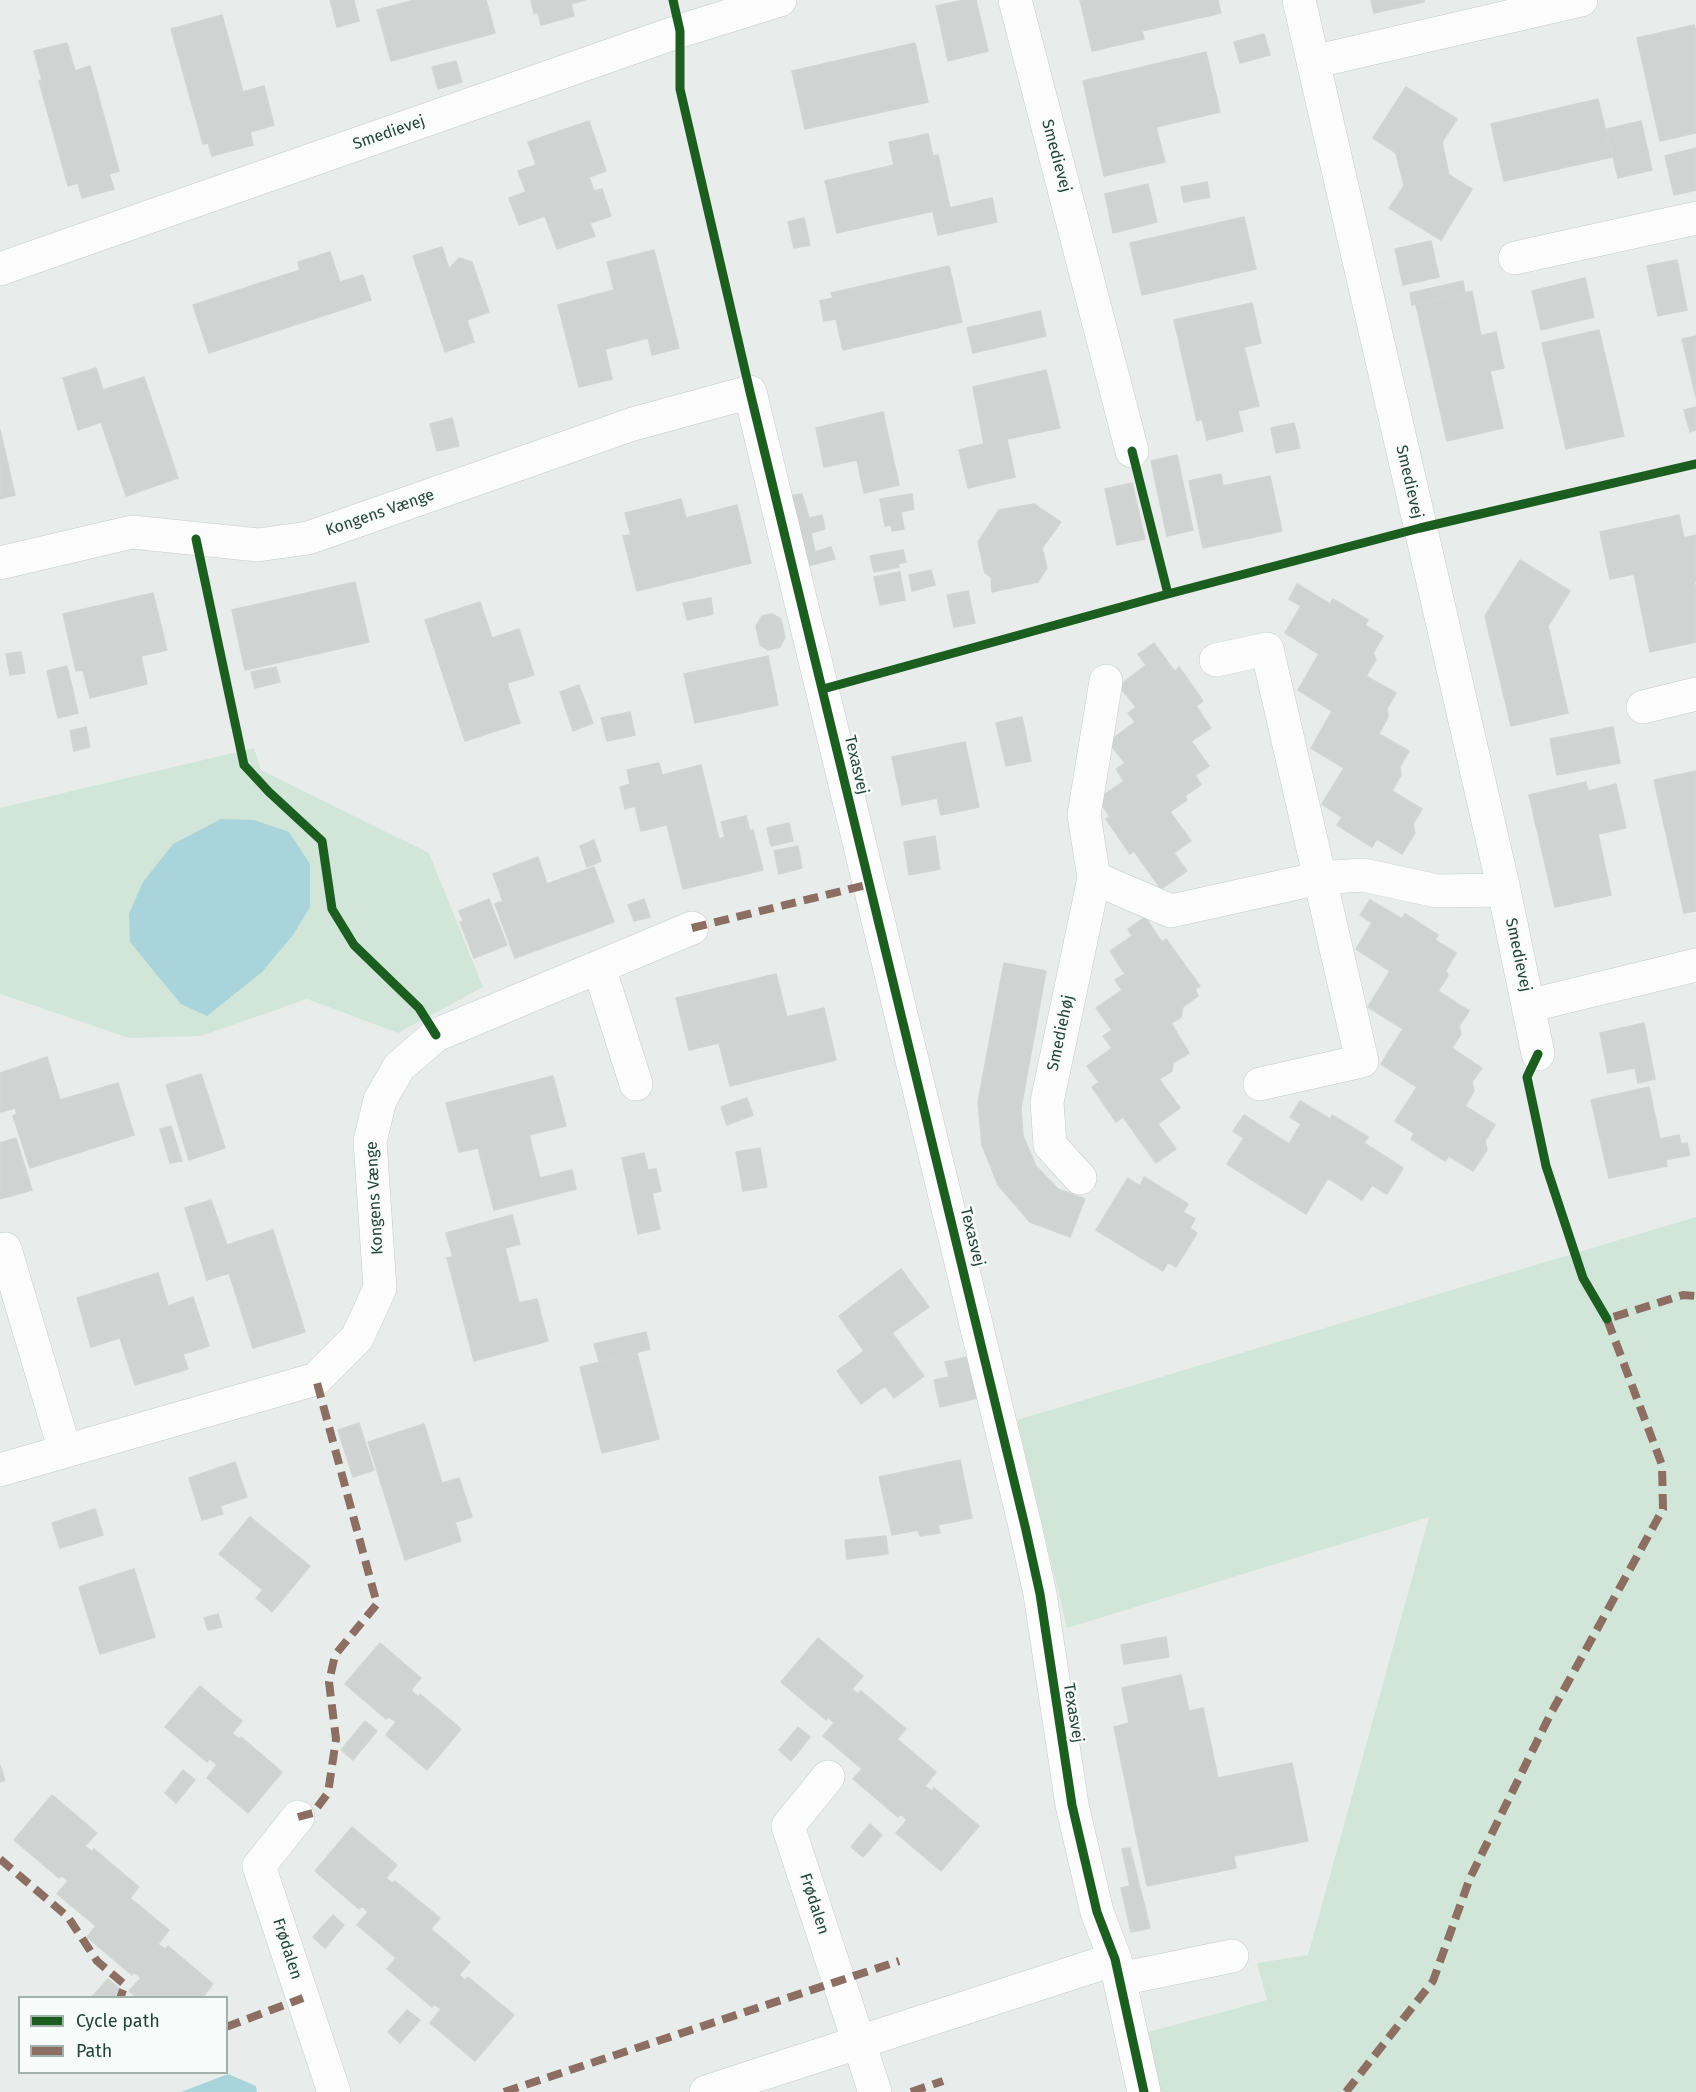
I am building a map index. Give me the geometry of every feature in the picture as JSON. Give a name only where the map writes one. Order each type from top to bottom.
[{"type":"street","name":"Smedievej","points":[[0,269],[657,39],[780,0]]},
{"type":"street","name":"Smedievej","points":[[1015,0],[1132,451]]},
{"type":"street","name":"Smedievej","points":[[1299,0],[1504,890],[1538,1053]]},
{"type":"street","points":[[1313,62],[1581,0]]},
{"type":"street","points":[[1515,258],[1696,218]]},
{"type":"street","name":"Kongens Vænge","points":[[0,563],[132,532],[258,545],[308,538],[633,424],[750,392]]},
{"type":"street","name":"Texasvej","points":[[750,392],[1023,1515],[1040,1594],[1072,1804],[1097,1912],[1118,1969],[1144,2092]]},
{"type":"street","points":[[1216,660],[1266,649],[1362,1060],[1260,1084]]},
{"type":"street","name":"Smediehøj","points":[[1080,1178],[1050,1145],[1047,1102],[1094,878],[1084,814],[1106,681]]},
{"type":"street","points":[[1643,707],[1696,694]]},
{"type":"street","points":[[1094,878],[1171,911],[1320,878],[1363,875],[1437,891],[1504,890]]},
{"type":"street","name":"Kongens Vænge","points":[[0,1470],[316,1378],[357,1338],[380,1288],[370,1141],[380,1100],[399,1067],[436,1035],[692,928]]},
{"type":"street","name":"Smedievej","points":[[1528,1006],[1696,965]]},
{"type":"street","points":[[598,967],[636,1084]]},
{"type":"street","points":[[5,1249],[65,1451]]},
{"type":"street","name":"Frødalen","points":[[828,1777],[789,1826],[874,2092]]},
{"type":"street","name":"Frødalen","points":[[298,1817],[259,1866],[334,2092]]},
{"type":"street","points":[[706,2092],[859,2042],[1118,1969],[1232,1956]]},
{"type":"green space","points":[[254,748],[261,770],[429,853],[483,987],[398,1033],[307,999],[201,1036],[129,1038],[0,994],[0,808]]},
{"type":"green space","points":[[1696,1217],[1696,2092],[1159,2092],[1148,2032],[1267,2000],[1257,1963],[1308,1955],[1429,1517],[1067,1628],[1017,1420]]},
{"type":"water","points":[[221,819],[254,820],[289,832],[310,864],[310,907],[293,935],[262,972],[207,1016],[181,1004],[130,942],[129,914],[143,882],[173,844]]},
{"type":"water","points":[[228,2074],[256,2086],[257,2092],[181,2092]]},
{"type":"building","points":[[330,0],[354,0],[359,21],[337,27]]},
{"type":"building","points":[[414,0],[486,0],[495,33],[391,61],[377,10]]},
{"type":"building","points":[[531,0],[585,0],[571,4],[574,16],[541,25],[538,13],[534,13]]},
{"type":"building","points":[[976,0],[988,51],[948,61],[936,6]]},
{"type":"building","points":[[1080,0],[1218,0],[1221,13],[1142,31],[1144,39],[1092,51]]},
{"type":"building","points":[[1371,0],[1424,0],[1424,2],[1374,13]]},
{"type":"building","points":[[222,15],[243,92],[264,86],[274,125],[250,132],[253,145],[212,156],[208,143],[203,144],[171,29]]},
{"type":"building","points":[[1694,25],[1696,31],[1696,133],[1660,141],[1637,38]]},
{"type":"building","points":[[1264,34],[1270,55],[1240,63],[1234,42]]},
{"type":"building","points":[[67,43],[75,71],[90,66],[119,171],[109,174],[114,189],[82,198],[78,183],[68,186],[39,81],[42,80],[34,51]]},
{"type":"building","points":[[915,43],[928,102],[805,129],[792,71]]},
{"type":"building","points":[[1206,52],[1220,112],[1156,127],[1165,162],[1104,176],[1083,81]]},
{"type":"building","points":[[456,61],[462,82],[438,89],[432,67]]},
{"type":"building","points":[[1406,87],[1457,119],[1442,142],[1449,175],[1472,189],[1441,240],[1389,208],[1404,186],[1396,153],[1373,138]]},
{"type":"building","points":[[1598,99],[1612,157],[1504,181],[1491,124]]},
{"type":"building","points":[[589,121],[606,171],[589,177],[594,191],[602,189],[611,216],[590,223],[595,236],[557,249],[545,216],[519,225],[509,198],[526,192],[518,171],[536,165],[528,142]]},
{"type":"building","points":[[1641,121],[1652,170],[1618,178],[1607,129]]},
{"type":"building","points":[[928,134],[933,156],[938,155],[950,208],[992,198],[997,222],[938,235],[933,211],[837,233],[825,181],[894,165],[889,142]]},
{"type":"building","points":[[1696,148],[1696,190],[1674,195],[1665,156]]},
{"type":"building","points":[[1207,182],[1210,197],[1184,202],[1181,187]]},
{"type":"building","points":[[1148,184],[1157,222],[1113,233],[1105,194]]},
{"type":"building","points":[[1244,217],[1256,269],[1142,295],[1130,243]]},
{"type":"building","points":[[804,218],[810,245],[794,248],[788,222]]},
{"type":"building","points":[[1431,241],[1439,277],[1403,285],[1395,249]]},
{"type":"building","points":[[442,247],[449,269],[459,258],[472,262],[489,312],[467,320],[474,342],[445,352],[413,256]]},
{"type":"building","points":[[654,250],[679,348],[652,355],[648,338],[605,349],[612,379],[579,387],[558,305],[614,290],[607,262]]},
{"type":"building","points":[[330,252],[340,282],[363,275],[371,300],[209,353],[193,305],[300,270],[298,262]]},
{"type":"building","points":[[1677,260],[1687,310],[1658,316],[1647,266]]},
{"type":"building","points":[[949,266],[962,322],[843,350],[836,319],[824,321],[820,301],[833,298],[831,293]]},
{"type":"building","points":[[1585,278],[1594,317],[1541,330],[1532,291]]},
{"type":"building","points":[[1463,281],[1465,293],[1412,305],[1410,293]]},
{"type":"building","points":[[1472,291],[1481,336],[1496,332],[1504,368],[1490,371],[1503,428],[1447,441],[1416,305]]},
{"type":"building","points":[[1252,303],[1261,343],[1244,347],[1259,406],[1238,411],[1243,431],[1207,440],[1202,419],[1197,421],[1174,320]]},
{"type":"building","points":[[1040,311],[1046,336],[973,353],[967,328]]},
{"type":"building","points":[[1599,330],[1624,436],[1566,449],[1542,343]]},
{"type":"building","points":[[1696,336],[1696,397],[1682,339]]},
{"type":"building","points":[[96,368],[103,390],[144,377],[178,478],[126,496],[101,422],[78,430],[63,378]]},
{"type":"building","points":[[1046,370],[1060,428],[1007,439],[1015,477],[968,488],[959,450],[984,444],[973,387]]},
{"type":"building","points":[[1696,407],[1696,430],[1690,432],[1684,410]]},
{"type":"building","points":[[883,412],[899,485],[864,493],[857,460],[824,467],[816,428]]},
{"type":"building","points":[[452,418],[459,446],[437,451],[430,424]]},
{"type":"building","points":[[1294,423],[1300,448],[1276,453],[1271,428]]},
{"type":"building","points":[[0,430],[15,495],[0,499]]},
{"type":"building","points":[[1177,455],[1193,530],[1167,536],[1151,461]]},
{"type":"building","points":[[1221,474],[1223,486],[1270,476],[1282,531],[1203,548],[1189,481]]},
{"type":"building","points":[[1132,483],[1145,539],[1117,545],[1105,489]]},
{"type":"building","points":[[802,494],[809,518],[822,515],[825,529],[811,533],[815,552],[831,547],[835,559],[807,566],[789,496]]},
{"type":"building","points":[[912,494],[914,509],[901,512],[904,529],[892,531],[891,525],[885,526],[880,499]]},
{"type":"building","points":[[681,499],[686,518],[737,505],[751,563],[637,591],[623,536],[631,535],[625,513]]},
{"type":"building","points":[[1034,504],[1061,522],[1042,548],[1047,568],[1038,582],[992,592],[991,577],[985,573],[978,542],[999,510]]},
{"type":"building","points":[[1679,515],[1684,538],[1696,535],[1696,581],[1694,581],[1696,642],[1650,652],[1634,574],[1610,579],[1600,532]]},
{"type":"building","points":[[903,550],[906,562],[898,564],[899,567],[874,572],[870,556]]},
{"type":"building","points":[[1520,560],[1570,591],[1548,626],[1568,713],[1511,726],[1485,616]]},
{"type":"building","points":[[931,570],[935,585],[912,591],[909,575]]},
{"type":"building","points":[[900,572],[905,600],[880,605],[874,577]]},
{"type":"building","points":[[355,582],[369,642],[245,670],[232,610]]},
{"type":"building","points":[[1297,584],[1330,604],[1333,599],[1368,620],[1365,625],[1383,636],[1373,653],[1376,660],[1366,676],[1396,693],[1387,709],[1388,717],[1379,734],[1409,751],[1400,767],[1401,775],[1392,791],[1422,809],[1413,824],[1415,833],[1402,854],[1377,839],[1372,847],[1337,825],[1342,817],[1322,804],[1344,768],[1311,748],[1332,711],[1298,690],[1319,654],[1285,633],[1301,606],[1289,599]]},
{"type":"building","points":[[968,591],[975,623],[954,627],[947,595]]},
{"type":"building","points":[[153,593],[167,650],[141,656],[147,684],[90,698],[83,670],[76,671],[63,614]]},
{"type":"building","points":[[711,598],[713,614],[687,620],[683,603]]},
{"type":"building","points":[[480,602],[492,638],[519,629],[534,675],[507,683],[520,723],[465,741],[425,620]]},
{"type":"building","points":[[772,614],[781,619],[785,638],[780,647],[768,650],[760,645],[756,626],[762,616]]},
{"type":"building","points":[[1154,643],[1175,672],[1179,667],[1203,701],[1196,706],[1211,728],[1191,741],[1209,766],[1195,775],[1201,785],[1185,796],[1187,800],[1170,812],[1191,841],[1174,853],[1187,871],[1161,889],[1134,851],[1130,854],[1106,819],[1110,817],[1098,799],[1124,781],[1116,769],[1125,763],[1108,742],[1135,722],[1128,713],[1136,707],[1119,686],[1146,665],[1138,654]]},
{"type":"building","points":[[21,652],[25,673],[10,675],[6,654]]},
{"type":"building","points":[[768,656],[778,705],[695,723],[684,674]]},
{"type":"building","points":[[67,666],[78,713],[58,718],[47,671]]},
{"type":"building","points":[[276,667],[280,682],[255,688],[251,672]]},
{"type":"building","points":[[579,685],[593,723],[573,731],[560,692]]},
{"type":"building","points":[[630,712],[635,735],[607,741],[601,718]]},
{"type":"building","points":[[1022,717],[1031,761],[1006,766],[996,723]]},
{"type":"building","points":[[86,727],[90,747],[74,751],[70,731]]},
{"type":"building","points":[[1613,727],[1620,763],[1557,775],[1550,739]]},
{"type":"building","points":[[965,742],[979,807],[941,815],[937,798],[902,805],[892,757]]},
{"type":"building","points":[[659,763],[662,775],[701,765],[719,839],[725,837],[721,822],[746,816],[750,831],[753,830],[763,870],[683,889],[667,825],[641,831],[635,806],[625,809],[620,787],[630,784],[627,770]]},
{"type":"building","points":[[1696,771],[1696,911],[1684,913],[1654,780]]},
{"type":"building","points":[[1586,782],[1588,791],[1616,784],[1626,828],[1598,834],[1611,895],[1555,907],[1529,795]]},
{"type":"building","points":[[789,823],[793,841],[771,846],[767,828]]},
{"type":"building","points":[[935,836],[940,869],[909,875],[904,842]]},
{"type":"building","points":[[594,840],[601,861],[587,867],[580,846]]},
{"type":"building","points":[[798,846],[802,868],[779,874],[774,851]]},
{"type":"building","points":[[538,857],[547,884],[594,867],[614,922],[515,958],[495,904],[503,901],[493,874]]},
{"type":"building","points":[[489,899],[507,945],[474,958],[460,922],[463,921],[459,911]]},
{"type":"building","points":[[644,899],[650,917],[634,921],[628,905]]},
{"type":"building","points":[[1370,900],[1402,919],[1405,914],[1438,935],[1435,940],[1456,953],[1446,970],[1448,976],[1438,991],[1469,1011],[1459,1026],[1461,1034],[1452,1048],[1482,1068],[1472,1082],[1474,1091],[1465,1106],[1495,1125],[1485,1141],[1487,1150],[1473,1171],[1449,1156],[1445,1161],[1411,1139],[1414,1133],[1395,1121],[1417,1087],[1381,1064],[1403,1029],[1368,1007],[1390,971],[1356,949],[1372,923],[1360,915]]},
{"type":"building","points":[[1145,917],[1162,942],[1166,939],[1200,986],[1195,989],[1198,996],[1183,1007],[1181,1017],[1171,1023],[1189,1053],[1173,1063],[1172,1071],[1159,1079],[1180,1108],[1158,1124],[1176,1149],[1156,1163],[1123,1117],[1116,1122],[1092,1087],[1099,1082],[1087,1066],[1112,1048],[1103,1036],[1112,1030],[1096,1008],[1122,990],[1115,980],[1125,974],[1110,951],[1132,936],[1128,929]]},
{"type":"building","points":[[1004,963],[1046,971],[1021,1108],[1023,1136],[1036,1166],[1058,1189],[1085,1199],[1070,1237],[1030,1222],[998,1185],[982,1145],[978,1102]]},
{"type":"building","points":[[776,974],[787,1017],[824,1008],[836,1060],[730,1086],[719,1043],[689,1050],[676,998]]},
{"type":"building","points":[[1644,1023],[1655,1079],[1638,1083],[1635,1068],[1608,1073],[1600,1033]]},
{"type":"building","points":[[47,1057],[60,1100],[118,1083],[134,1135],[30,1168],[13,1116],[17,1114],[15,1108],[1,1112],[0,1110],[0,1073]]},
{"type":"building","points":[[201,1074],[225,1148],[189,1160],[166,1085]]},
{"type":"building","points":[[553,1076],[566,1126],[529,1135],[540,1178],[572,1170],[576,1189],[494,1210],[478,1148],[459,1152],[446,1103]]},
{"type":"building","points":[[1649,1087],[1660,1139],[1679,1135],[1681,1144],[1687,1143],[1690,1155],[1666,1160],[1667,1166],[1609,1178],[1591,1100]]},
{"type":"building","points":[[747,1098],[753,1115],[727,1125],[721,1107]]},
{"type":"building","points":[[1300,1101],[1330,1119],[1332,1115],[1368,1137],[1364,1143],[1403,1168],[1387,1194],[1372,1185],[1362,1200],[1328,1178],[1306,1214],[1227,1164],[1244,1138],[1233,1131],[1244,1115],[1289,1144],[1301,1124],[1290,1117]]},
{"type":"building","points":[[171,1126],[182,1161],[170,1163],[160,1129]]},
{"type":"building","points":[[16,1138],[32,1190],[0,1199],[0,1143]]},
{"type":"building","points":[[760,1148],[767,1187],[743,1191],[736,1152]]},
{"type":"building","points":[[644,1153],[648,1170],[656,1169],[661,1191],[652,1193],[660,1229],[638,1234],[622,1158]]},
{"type":"building","points":[[1144,1177],[1188,1204],[1183,1212],[1195,1219],[1190,1228],[1197,1233],[1176,1267],[1168,1262],[1163,1271],[1096,1230],[1128,1178],[1140,1186]]},
{"type":"building","points":[[211,1200],[227,1245],[273,1230],[305,1332],[253,1348],[229,1273],[207,1280],[185,1208]]},
{"type":"building","points":[[512,1215],[520,1244],[505,1248],[519,1303],[537,1299],[548,1341],[474,1361],[447,1258],[453,1257],[446,1233]]},
{"type":"building","points":[[901,1269],[929,1307],[892,1333],[924,1376],[894,1398],[885,1386],[861,1404],[837,1371],[864,1351],[839,1316]]},
{"type":"building","points":[[158,1273],[168,1306],[193,1297],[209,1346],[183,1354],[188,1369],[135,1385],[120,1338],[91,1347],[77,1298]]},
{"type":"building","points":[[646,1332],[650,1349],[599,1362],[594,1344]]},
{"type":"building","points":[[637,1353],[659,1439],[602,1453],[580,1367]]},
{"type":"building","points":[[972,1356],[982,1397],[940,1407],[934,1380],[949,1377],[945,1362]]},
{"type":"building","points":[[359,1423],[374,1470],[353,1477],[338,1430]]},
{"type":"building","points":[[424,1424],[442,1483],[459,1478],[472,1517],[455,1522],[461,1541],[405,1560],[368,1442]]},
{"type":"building","points":[[960,1460],[972,1518],[938,1525],[940,1533],[920,1536],[918,1530],[892,1535],[879,1477]]},
{"type":"building","points":[[235,1462],[247,1497],[220,1506],[223,1514],[202,1520],[189,1478]]},
{"type":"building","points":[[95,1509],[103,1535],[60,1548],[52,1523]]},
{"type":"building","points":[[250,1517],[310,1566],[272,1612],[256,1598],[263,1590],[219,1554]]},
{"type":"building","points":[[886,1536],[888,1554],[847,1559],[845,1540]]},
{"type":"building","points":[[134,1569],[155,1637],[100,1654],[79,1587]]},
{"type":"building","points":[[218,1614],[222,1627],[208,1630],[204,1618]]},
{"type":"building","points":[[1166,1637],[1169,1657],[1124,1664],[1121,1645]]},
{"type":"building","points":[[818,1638],[863,1676],[852,1689],[858,1694],[861,1691],[906,1729],[897,1739],[936,1772],[925,1786],[932,1791],[934,1788],[979,1826],[941,1871],[896,1833],[907,1820],[901,1814],[898,1817],[853,1779],[862,1769],[823,1736],[834,1723],[828,1717],[826,1720],[781,1682]]},
{"type":"building","points":[[380,1643],[421,1678],[411,1690],[418,1697],[420,1694],[461,1729],[427,1770],[386,1735],[396,1722],[389,1717],[386,1719],[345,1684]]},
{"type":"building","points":[[1181,1675],[1189,1711],[1203,1708],[1218,1778],[1292,1763],[1308,1841],[1234,1856],[1236,1868],[1147,1886],[1114,1727],[1129,1723],[1122,1688]]},
{"type":"building","points":[[200,1686],[242,1721],[232,1733],[239,1739],[241,1737],[282,1772],[248,1813],[207,1778],[217,1765],[210,1759],[207,1762],[165,1727]]},
{"type":"building","points":[[365,1721],[377,1731],[353,1760],[341,1750]]},
{"type":"building","points":[[798,1727],[810,1737],[791,1761],[779,1750]]},
{"type":"building","points":[[0,1765],[5,1780],[0,1782]]},
{"type":"building","points":[[183,1770],[195,1780],[176,1803],[165,1793]]},
{"type":"building","points":[[52,1795],[97,1833],[85,1846],[92,1852],[94,1849],[139,1887],[130,1898],[169,1930],[158,1944],[165,1949],[168,1946],[213,1984],[204,1996],[135,1996],[129,1991],[141,1978],[134,1972],[132,1975],[87,1937],[96,1926],[57,1894],[68,1881],[61,1875],[59,1878],[14,1840]]},
{"type":"building","points":[[870,1824],[882,1835],[863,1857],[851,1847]]},
{"type":"building","points":[[352,1827],[397,1865],[386,1878],[392,1883],[395,1881],[440,1918],[431,1929],[470,1962],[459,1975],[465,1980],[468,1977],[514,2015],[475,2061],[430,2023],[441,2009],[434,2004],[432,2007],[387,1969],[396,1958],[357,1925],[368,1912],[362,1906],[359,1909],[315,1871]]},
{"type":"building","points":[[1130,1848],[1150,1928],[1131,1932],[1121,1888],[1130,1886],[1122,1849]]},
{"type":"building","points":[[333,1915],[344,1925],[325,1948],[313,1937]]},
{"type":"building","points":[[108,1979],[120,1989],[114,1996],[93,1996]]},
{"type":"building","points":[[407,2010],[420,2020],[400,2043],[388,2032]]},
{"type":"marked path","points":[[692,928],[870,884]]},
{"type":"marked path","points":[[1346,2092],[1433,1981],[1470,1878],[1550,1715],[1663,1509],[1662,1465],[1607,1319],[1683,1295],[1696,1296]]},
{"type":"marked path","points":[[298,1817],[313,1813],[328,1793],[336,1739],[329,1682],[335,1655],[377,1604],[316,1379]]},
{"type":"marked path","points":[[0,1859],[68,1917],[97,1961],[125,1985],[121,1996]]},
{"type":"marked path","points":[[504,2092],[899,1961]]},
{"type":"marked path","points":[[228,2026],[303,1998]]},
{"type":"marked path","points":[[911,2092],[943,2081]]},
{"type":"cycle path","points":[[673,0],[680,31],[680,89],[750,392],[1025,1526],[1040,1594],[1072,1805],[1097,1912],[1115,1959],[1144,2092]]},
{"type":"cycle path","points":[[1132,451],[1168,594]]},
{"type":"cycle path","points":[[823,689],[1168,594],[1420,528],[1696,464]]},
{"type":"cycle path","points":[[196,539],[244,765],[269,792],[322,841],[332,909],[354,945],[419,1008],[436,1035]]},
{"type":"cycle path","points":[[1538,1054],[1527,1077],[1546,1166],[1583,1278],[1607,1319]]}]
